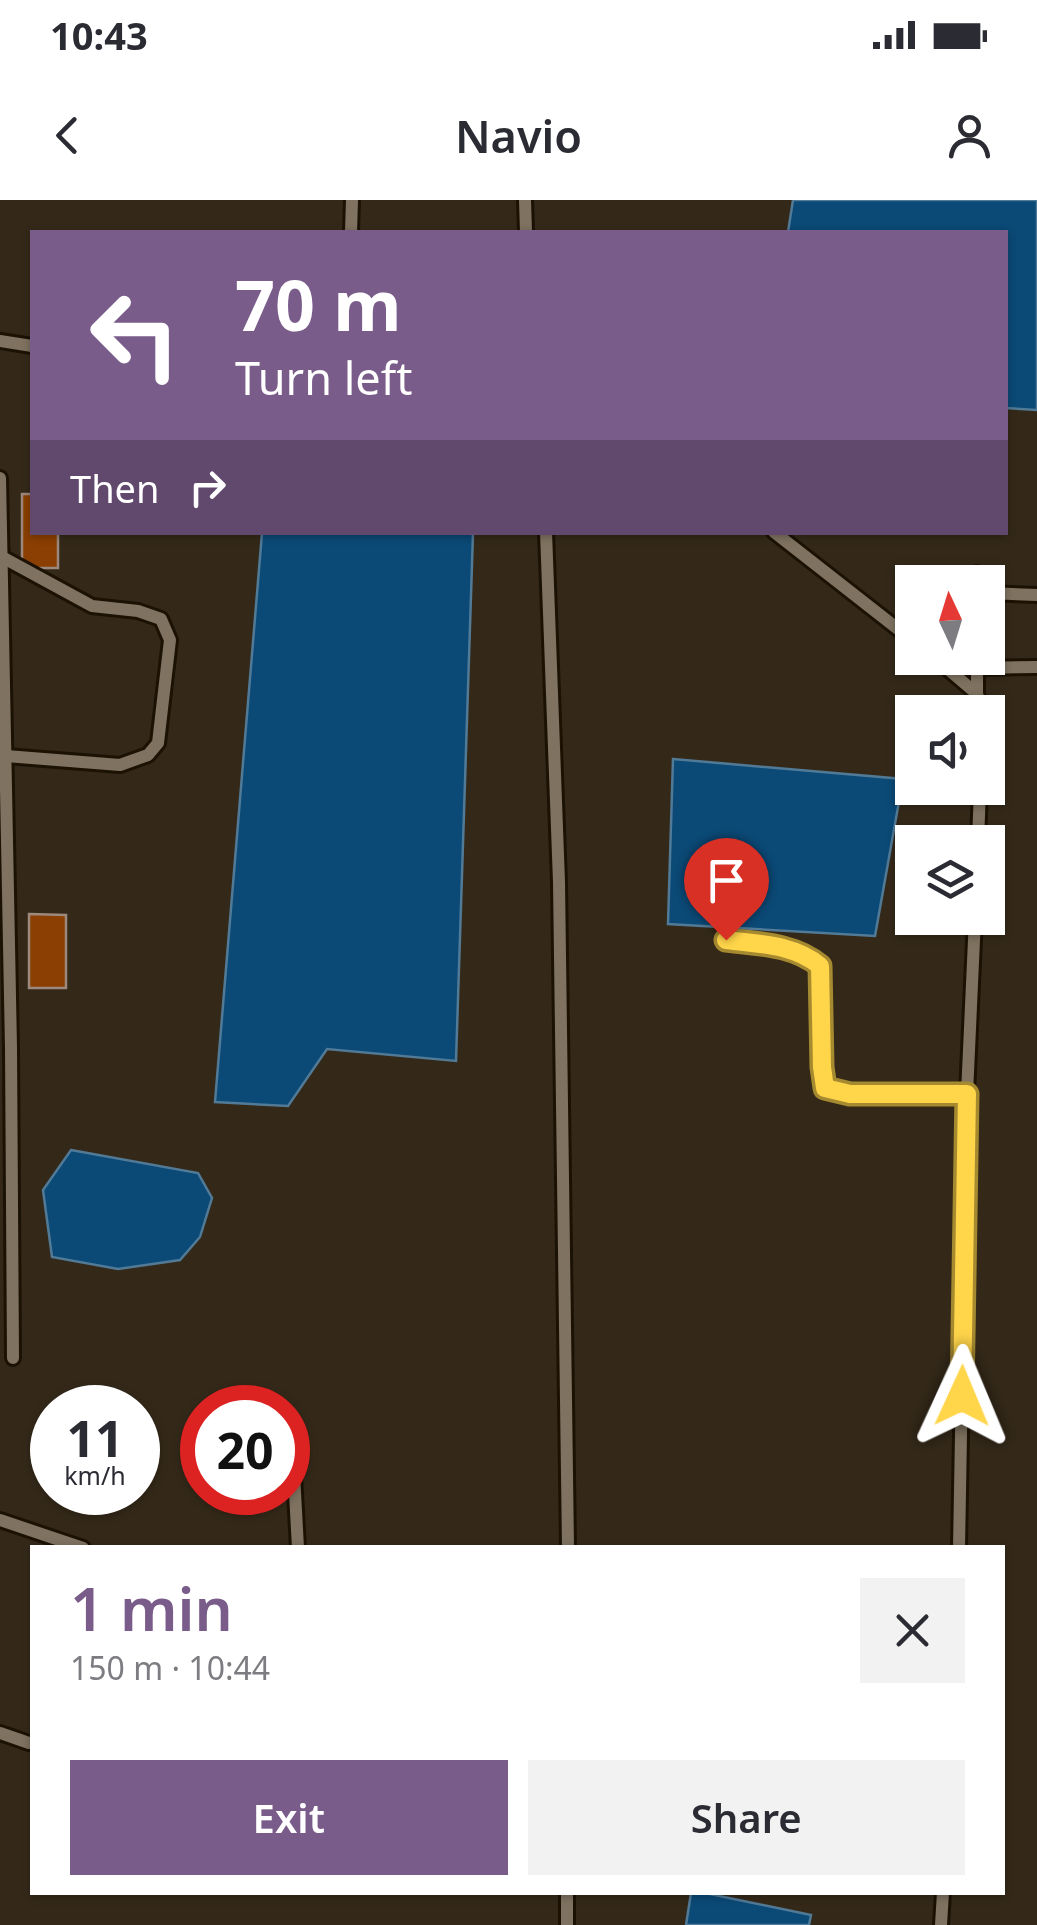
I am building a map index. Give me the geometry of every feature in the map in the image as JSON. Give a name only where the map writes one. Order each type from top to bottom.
[{"type":"lane","points":[[351,230],[352,200]]},
{"type":"lane","points":[[525,200],[526,230]]},
{"type":"lane","points":[[0,341],[30,346]]},
{"type":"lane","points":[[0,478],[13,1358]]},
{"type":"lane","points":[[546,535],[558,882],[568,1545]]},
{"type":"lane","points":[[778,535],[895,627]]},
{"type":"lane","points":[[2,558],[92,606],[138,611],[160,619],[170,640],[158,743],[148,755],[120,764],[6,756]]},
{"type":"lane","points":[[1005,594],[1037,595]]},
{"type":"lane","points":[[1005,665],[1037,667]]},
{"type":"lane","points":[[956,675],[978,694]]},
{"type":"lane","points":[[978,675],[978,694]]},
{"type":"lane","points":[[959,1545],[967,1094],[974,935]]},
{"type":"lane","points":[[726,940],[783,947],[810,957],[820,966],[825,1088],[850,1094],[967,1094]]},
{"type":"lane","points":[[296,1515],[298,1545]]},
{"type":"lane","points":[[0,1520],[74,1545]]},
{"type":"lane","points":[[0,1733],[29,1744]]},
{"type":"lane","points":[[567,1895],[567,1925]]},
{"type":"lane","points":[[941,1925],[942,1895]]},
{"type":"water","points":[[793,200],[1037,200],[1037,410],[1008,408],[1008,230],[788,230]]},
{"type":"water","points":[[262,535],[473,535],[456,1061],[327,1049],[288,1106],[215,1102]]},
{"type":"water","points":[[673,759],[895,778],[895,805],[898,805],[875,936],[668,924]]},
{"type":"water","points":[[71,1150],[198,1173],[212,1198],[200,1237],[180,1260],[118,1269],[52,1257],[43,1190]]},
{"type":"water","points":[[691,1895],[715,1895],[811,1915],[809,1925],[686,1925]]},
{"type":"building","points":[[22,494],[30,494],[30,535],[58,535],[58,568],[22,568]]},
{"type":"building","points":[[29,914],[66,915],[66,988],[29,988]]},
{"type":"route","points":[[726,940],[783,947],[810,957],[820,966],[825,1088],[850,1094],[967,1094],[962,1396]]}]
